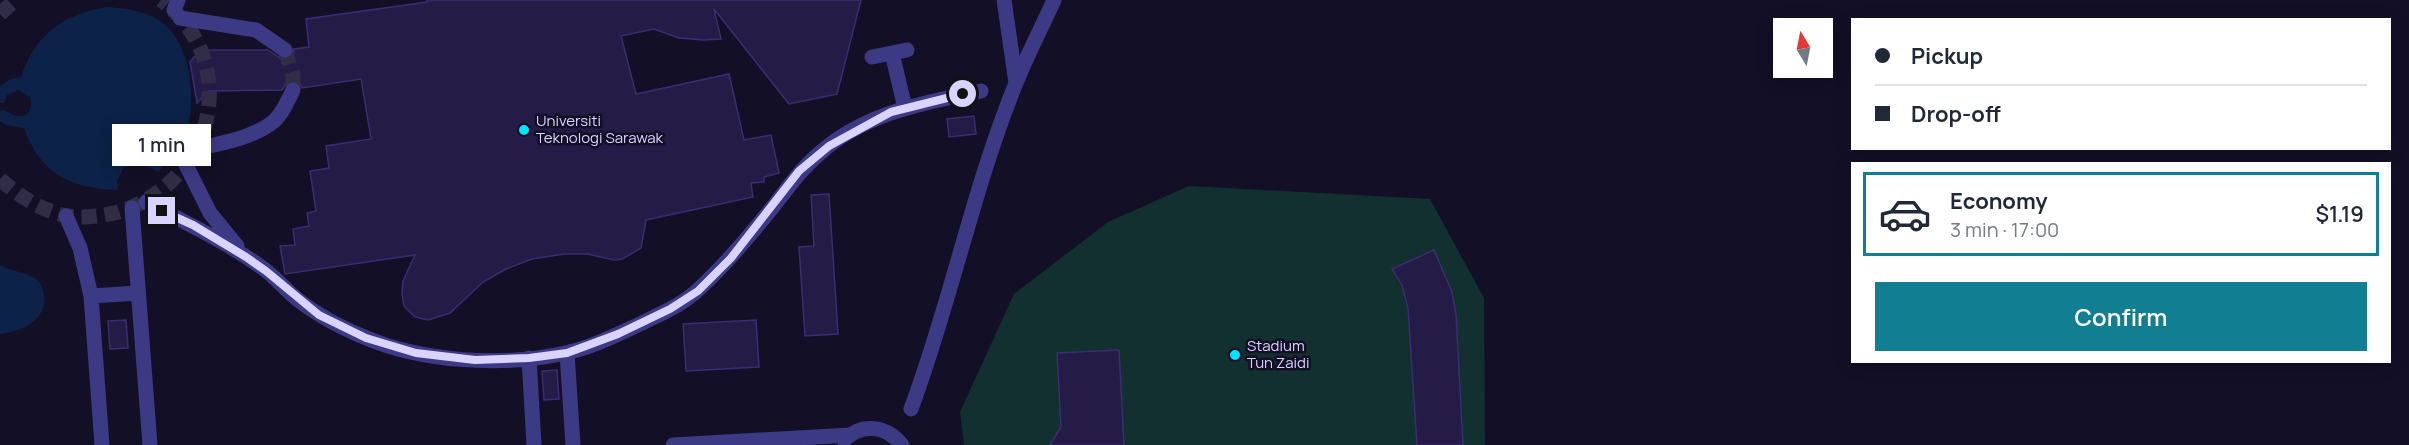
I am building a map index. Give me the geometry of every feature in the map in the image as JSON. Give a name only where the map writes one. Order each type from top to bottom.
[{"type":"street","points":[[1004,0],[1016,83]]},
{"type":"street","points":[[911,409],[937,334],[976,196],[1016,83],[1054,0]]},
{"type":"street","points":[[178,9],[256,30],[285,50]]},
{"type":"street","points":[[872,57],[900,51],[904,108]]},
{"type":"street","points":[[197,149],[236,139],[273,121],[286,104],[292,90]]},
{"type":"street","points":[[150,445],[138,293],[139,205],[193,225],[266,271],[319,315],[366,338],[416,353],[475,360],[529,358],[567,353],[618,334],[670,309],[698,291],[731,258],[799,171],[829,146],[870,122],[904,108],[981,90]]},
{"type":"street","points":[[186,165],[210,213],[246,257]]},
{"type":"street","points":[[66,216],[80,248],[91,296],[102,445]]},
{"type":"street","points":[[91,296],[138,293]]},
{"type":"street","points":[[567,353],[573,445]]},
{"type":"street","points":[[529,358],[534,445]]},
{"type":"street","points":[[673,445],[845,440],[860,429],[871,428],[893,435],[902,445]]},
{"type":"green space","name":"Stadium Tun Zaidi","points":[[1189,186],[1430,199],[1484,298],[1485,445],[964,445],[960,412],[1014,294],[1108,222]]},
{"type":"water","points":[[106,7],[143,13],[163,23],[172,32],[185,57],[191,85],[188,126],[176,151],[158,172],[141,163],[124,167],[117,181],[118,190],[86,186],[60,176],[39,157],[24,128],[6,125],[0,121],[0,111],[5,110],[20,116],[28,113],[31,104],[30,97],[19,90],[7,95],[4,103],[0,103],[0,86],[11,79],[21,77],[34,49],[42,39],[52,29],[76,15]]},
{"type":"water","points":[[0,265],[38,280],[43,290],[44,304],[42,311],[31,323],[16,331],[0,334]]},
{"type":"building","points":[[427,0],[861,0],[837,94],[789,104],[714,9],[721,39],[679,38],[654,29],[621,36],[636,94],[729,74],[744,140],[771,135],[779,173],[764,177],[764,182],[751,183],[753,197],[646,220],[641,248],[622,259],[614,260],[587,254],[564,254],[532,259],[506,269],[483,282],[450,313],[428,320],[415,317],[404,306],[403,281],[415,255],[285,274],[280,246],[295,245],[293,229],[309,226],[307,213],[316,211],[310,171],[329,168],[326,146],[371,139],[361,79],[302,88],[298,81],[292,80],[287,82],[282,90],[209,91],[197,103],[190,62],[200,50],[268,50],[280,58],[289,59],[294,49],[309,47],[306,19],[427,2]]},
{"type":"building","points":[[974,116],[976,134],[949,137],[947,119]]},
{"type":"building","points":[[829,194],[838,334],[805,336],[799,247],[814,246],[811,195]]},
{"type":"building","points":[[1434,250],[1452,292],[1456,314],[1463,445],[1417,445],[1408,308],[1402,285],[1392,269]]},
{"type":"building","points":[[126,320],[128,348],[110,349],[108,321]]},
{"type":"building","points":[[756,320],[759,367],[686,371],[683,324]]},
{"type":"building","points":[[1119,350],[1124,445],[1050,445],[1061,427],[1057,353]]},
{"type":"building","points":[[557,370],[559,399],[544,400],[542,371]]},
{"type":"tunnel","points":[[0,14],[15,0]]},
{"type":"tunnel","points":[[0,179],[22,196],[46,209],[63,215],[83,217],[118,212],[151,197],[177,175],[196,149],[207,118],[209,87],[203,55],[187,26],[161,0]]},
{"type":"tunnel","points":[[285,50],[293,75],[293,90]]},
{"type":"place","name":"Universiti Teknologi Sarawak","points":[[524,130]]},
{"type":"place","name":"Stadium Tun Zaidi","points":[[1235,355]]},
{"type":"route","points":[[162,211],[193,225],[246,257],[319,315],[366,338],[416,353],[475,360],[529,358],[567,353],[618,334],[670,309],[698,291],[731,258],[799,171],[829,146],[891,112],[963,94]]}]
